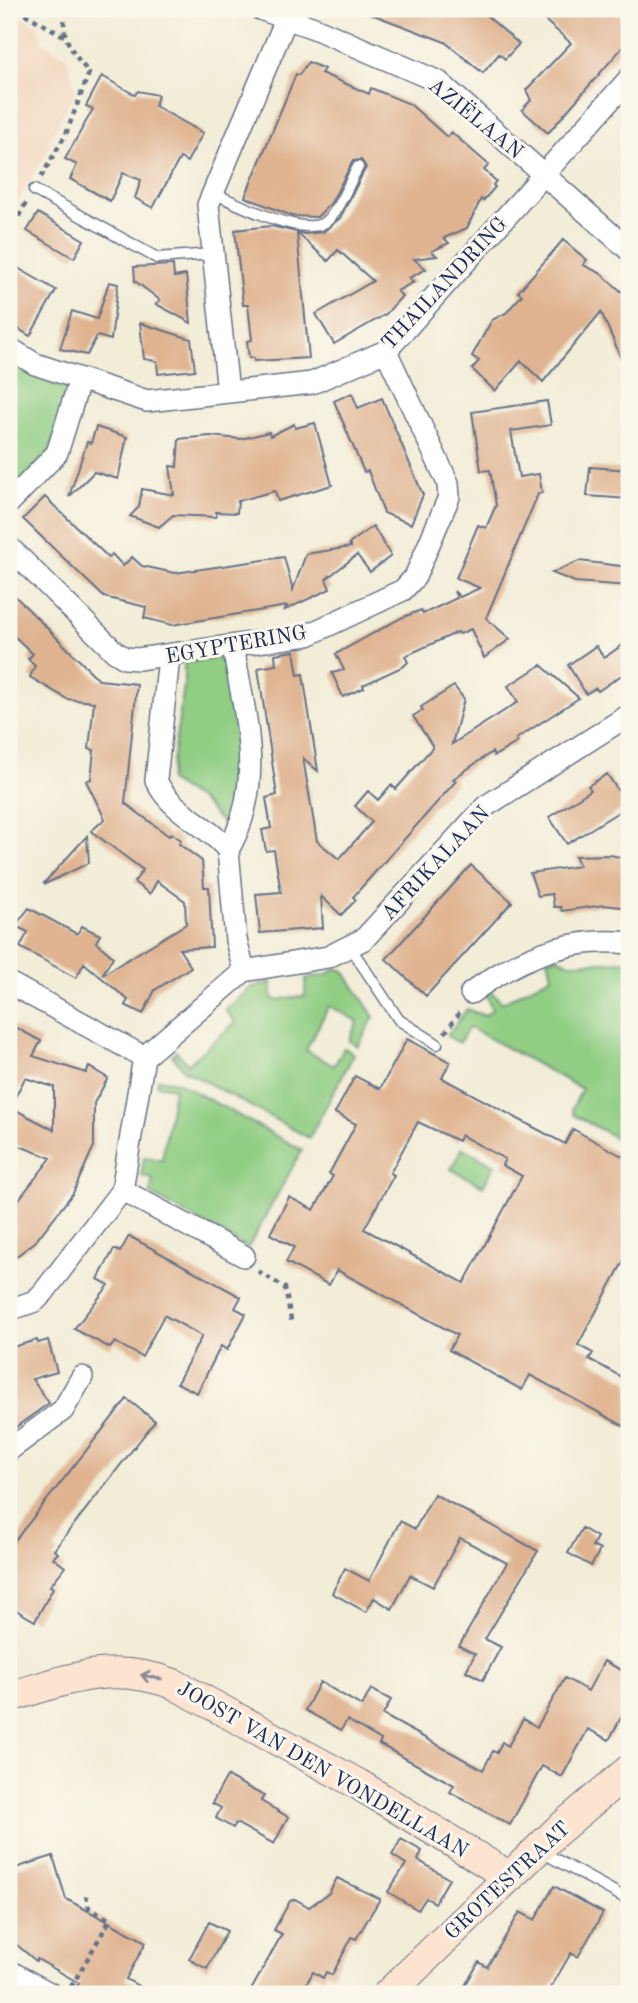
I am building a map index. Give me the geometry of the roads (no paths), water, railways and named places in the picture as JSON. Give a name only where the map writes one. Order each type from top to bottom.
[{"type":"street","name":"AZIËLAAN","points":[[260,9],[287,17],[439,82],[629,250]]},
{"type":"street","points":[[228,392],[208,205],[287,17]]},
{"type":"street","name":"THAILANDRING","points":[[9,348],[35,363],[147,401],[312,383],[386,351],[629,79]]},
{"type":"street","name":"EGYPTERING","points":[[9,547],[115,652],[125,658],[169,657],[308,635],[403,590],[415,577],[449,497],[447,483],[386,351]]},
{"type":"street","points":[[9,503],[57,453],[80,379]]},
{"type":"street","points":[[228,850],[241,828],[252,762],[233,646]]},
{"type":"street","points":[[9,1310],[34,1301],[43,1293],[122,1190],[144,1057],[244,971],[236,940],[228,850],[220,840],[164,798],[156,779],[169,657]]},
{"type":"street","name":"AFRIKALAAN","points":[[244,971],[310,961],[350,947],[383,919],[486,806],[629,715]]},
{"type":"street","points":[[471,993],[515,964],[539,953],[590,942],[629,943]]},
{"type":"street","points":[[9,983],[144,1057]]},
{"type":"street","points":[[122,1190],[244,1256]]},
{"type":"street","points":[[9,1450],[63,1410],[82,1377]]},
{"type":"street","name":"JOOST VAN DEN VONDELLAAN","points":[[9,1697],[93,1672],[152,1676],[174,1684],[358,1784],[510,1877]]},
{"type":"street","name":"GROTESTRAAT","points":[[388,1994],[537,1850],[629,1770]]},
{"type":"street","points":[[9,1971],[51,1994]]},
{"type":"lane","points":[[213,193],[299,227],[317,227],[329,220],[358,167]]},
{"type":"lane","points":[[34,190],[157,258],[213,254]]},
{"type":"lane","points":[[350,947],[399,1020],[437,1044]]},
{"type":"lane","points":[[537,1850],[629,1900]]}]
